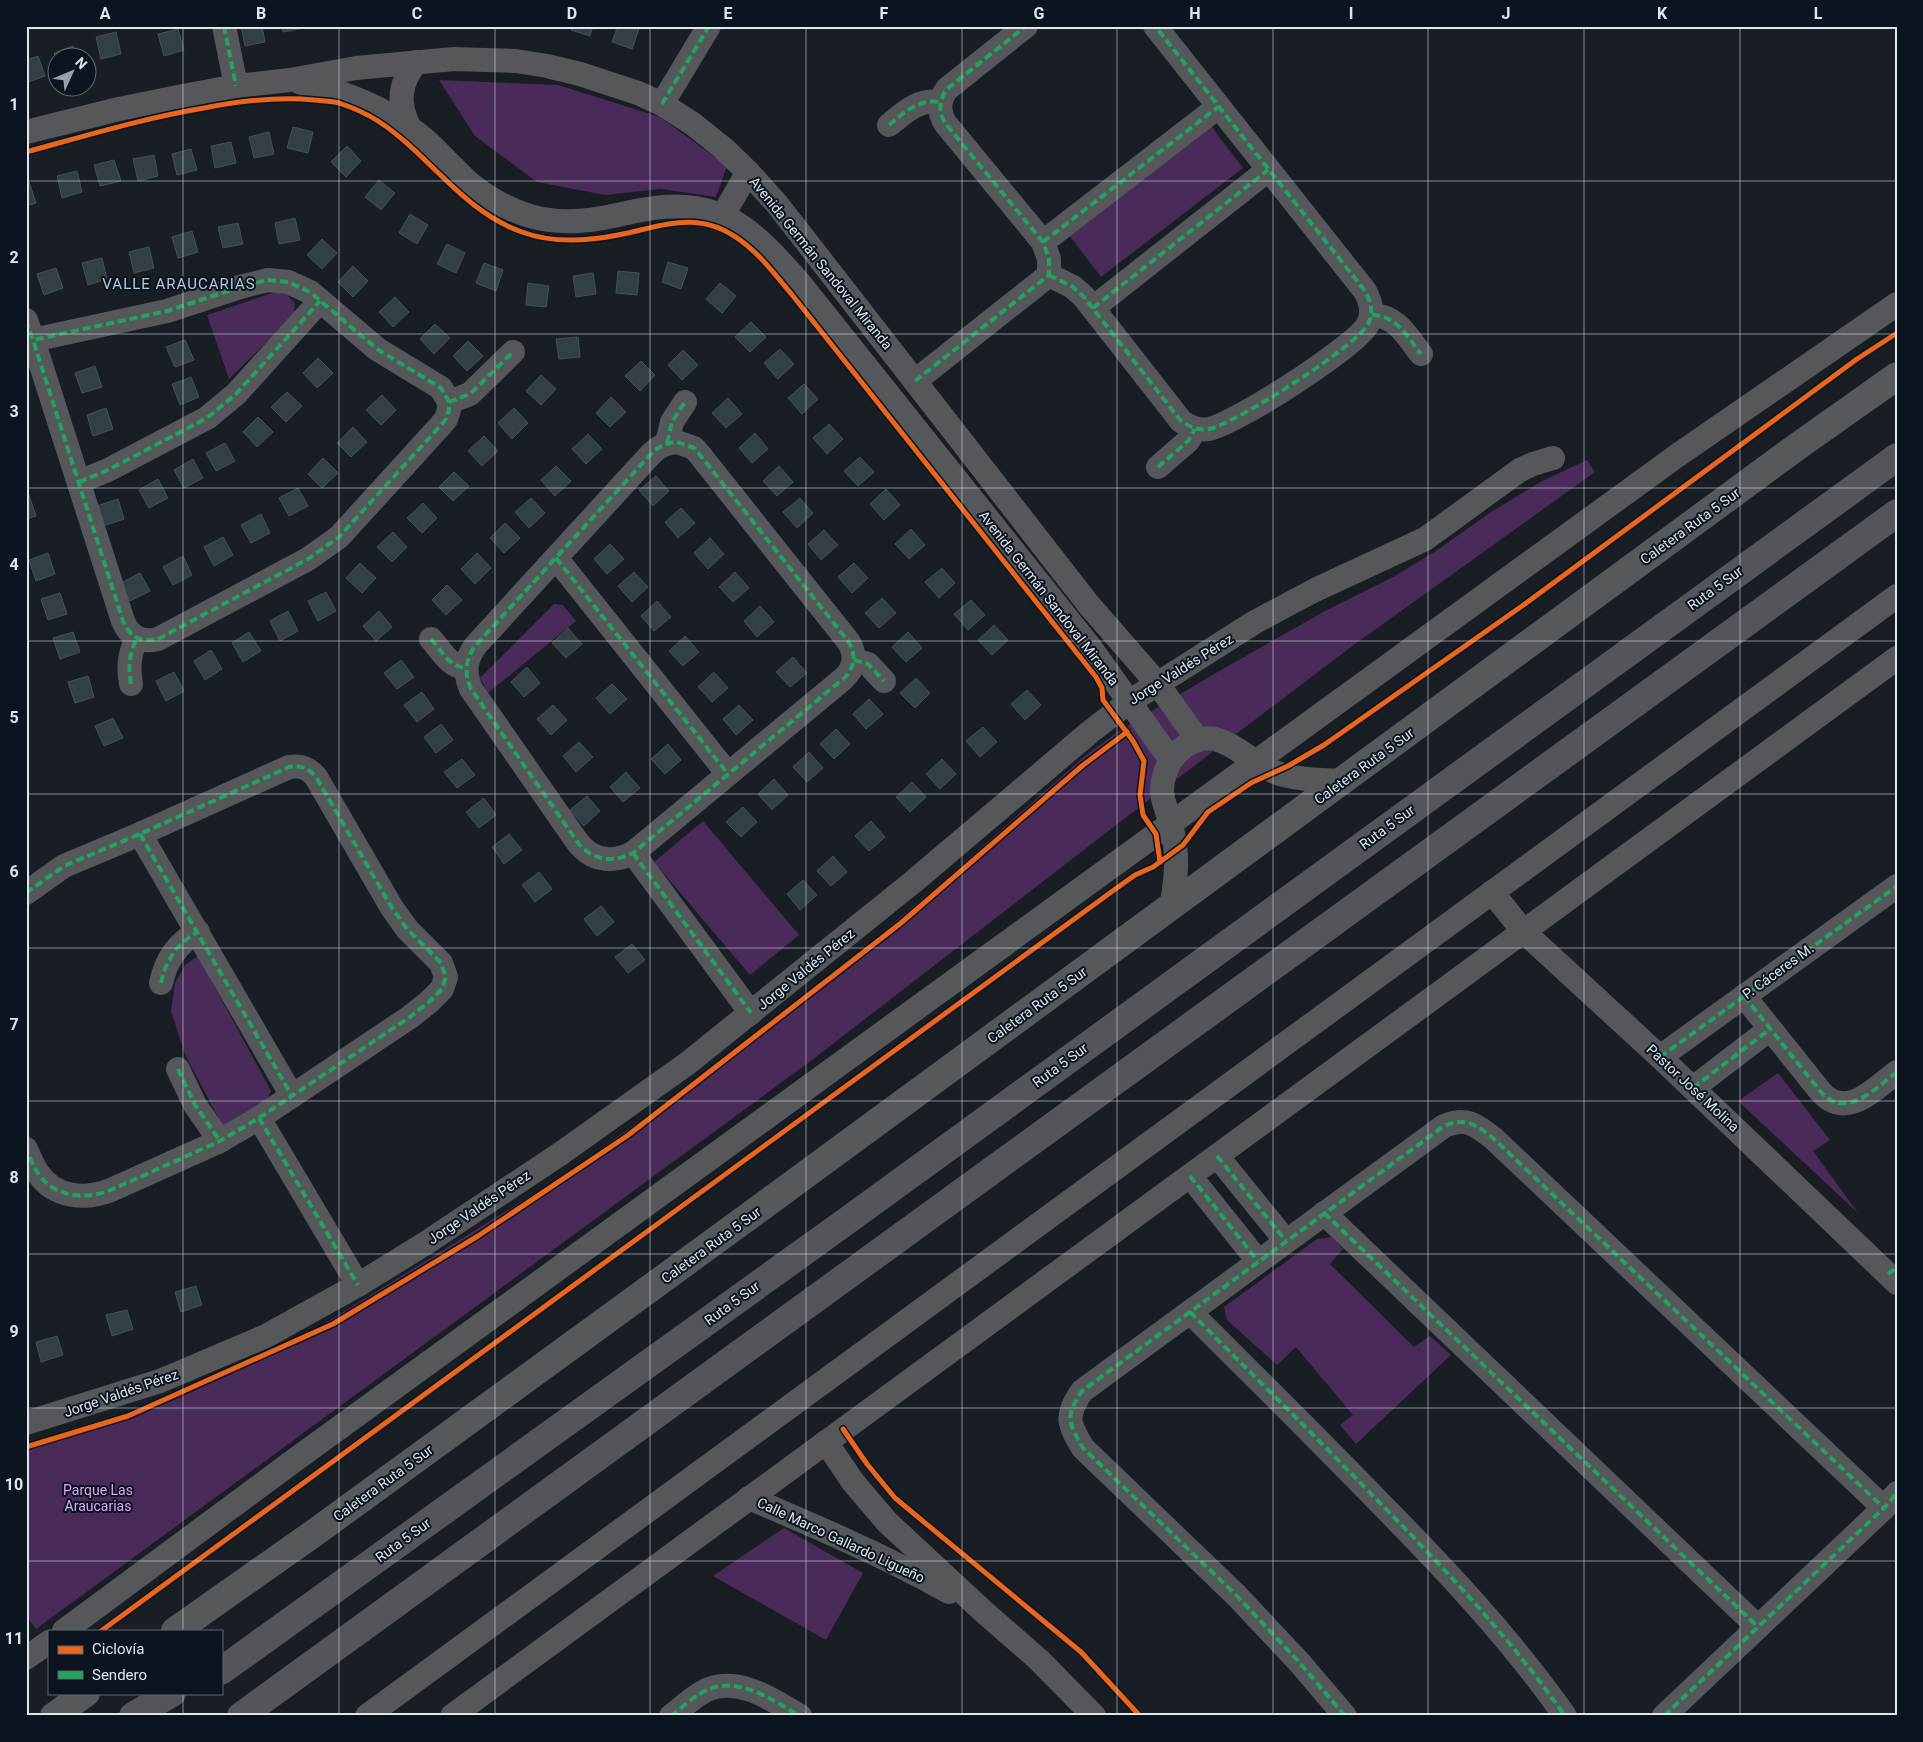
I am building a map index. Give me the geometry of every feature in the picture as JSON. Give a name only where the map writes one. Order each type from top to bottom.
[{"type":"highway","name":"Ruta 5 Sur","points":[[222,1670],[856,1214],[1897,457]]},
{"type":"highway","points":[[241,1716],[1897,513]]},
{"type":"highway","points":[[265,1716],[388,1609]]},
{"type":"highway","points":[[222,1664],[264,1640]]},
{"type":"highway","points":[[133,1716],[170,1694]]},
{"type":"highway","points":[[161,1716],[191,1694]]},
{"type":"main road","name":"Caletera Ruta 5 Sur","points":[[176,1630],[325,1525],[1897,376]]},
{"type":"main road","points":[[54,1716],[85,1694]]},
{"type":"street","points":[[224,26],[236,86]]},
{"type":"street","points":[[662,104],[709,26]]},
{"type":"street","points":[[915,381],[1048,276],[1049,259],[1043,242],[941,116],[940,102],[942,95],[952,84],[1026,26]]},
{"type":"street","points":[[1048,276],[1073,287],[1094,308],[1181,421],[1195,429],[1212,429],[1221,425],[1291,385],[1358,336],[1369,323],[1372,307],[1365,291],[1155,26]]},
{"type":"street","name":"Avenida Germán Sandoval Miranda","points":[[26,132],[119,109],[236,86],[290,80],[356,68],[417,62],[485,59],[547,66],[613,84],[662,104],[693,124],[723,148],[777,204],[1090,606],[1157,683],[1198,740]]},
{"type":"street","points":[[410,128],[402,109],[401,94],[405,79],[417,62]]},
{"type":"street","name":"Avenida Germán Sandoval Miranda","points":[[290,80],[332,89],[375,106],[410,128],[430,144],[454,170],[483,193],[506,206],[531,216],[566,222],[583,221],[656,208],[701,209],[723,215],[748,230],[779,260],[1090,647],[1171,760]]},
{"type":"street","points":[[888,125],[918,104],[925,101],[940,102]]},
{"type":"street","points":[[1043,242],[1218,107]]},
{"type":"street","points":[[1094,308],[1268,170]]},
{"type":"street","points":[[723,215],[748,172]]},
{"type":"street","points":[[268,280],[288,282],[299,286],[320,301],[377,349],[441,388],[449,402],[446,419],[344,531],[328,546],[308,559],[158,639],[144,640],[137,638],[131,634],[123,621],[30,330],[167,311],[240,287],[268,280]]},
{"type":"street","points":[[79,482],[108,470],[217,411],[236,394],[320,301]]},
{"type":"street","points":[[65,1630],[280,1471],[1678,455],[1897,304]]},
{"type":"street","points":[[1372,315],[1385,317],[1398,324],[1421,354]]},
{"type":"street","points":[[449,402],[470,394],[512,352]]},
{"type":"street","points":[[667,443],[672,422],[685,402]]},
{"type":"street","points":[[1158,466],[1188,441],[1195,429]]},
{"type":"street","points":[[667,443],[686,444],[694,448],[700,455],[852,646],[853,667],[843,679],[633,853],[624,857],[605,860],[588,853],[581,847],[471,689],[466,675],[466,668],[471,652],[476,645],[651,454],[658,447],[667,443]]},
{"type":"street","name":"Jorge Valdés Pérez","points":[[26,1424],[160,1381],[266,1336],[358,1285],[426,1243],[568,1148],[688,1062],[913,882],[1096,727],[1129,702],[1255,622],[1315,590],[1425,539],[1520,470],[1553,458]]},
{"type":"street","points":[[987,518],[1009,501]]},
{"type":"street","points":[[556,558],[728,774]]},
{"type":"street","points":[[367,1716],[1897,596]]},
{"type":"street","points":[[131,684],[130,655],[137,638]]},
{"type":"street","points":[[431,638],[451,662],[466,668]]},
{"type":"street","points":[[452,1716],[1897,658]]},
{"type":"street","points":[[854,660],[868,664],[884,681]]},
{"type":"street","points":[[1171,908],[1177,860],[1171,823],[1162,792],[1163,781],[1171,760],[1183,747],[1198,740],[1208,738],[1228,743],[1255,762],[1279,774],[1297,778],[1344,782]]},
{"type":"street","points":[[26,893],[64,866],[289,767],[297,766],[305,768],[316,777],[392,908],[407,928],[441,963],[445,970],[445,983],[442,989],[429,1002],[362,1050],[259,1118],[220,1141],[111,1190],[99,1195],[87,1196],[64,1193],[44,1182],[26,1148]]},
{"type":"street","points":[[140,834],[292,1096]]},
{"type":"street","points":[[633,853],[751,1013]]},
{"type":"street","name":"P. Cáceres M.","points":[[1660,1057],[1897,886]]},
{"type":"street","name":"Pastor José Molina","points":[[1492,892],[1523,932],[1894,1275]]},
{"type":"street","points":[[161,983],[166,964],[174,950],[189,936],[198,932]]},
{"type":"street","points":[[1744,996],[1825,1098],[1841,1104],[1855,1102],[1897,1072]]},
{"type":"street","points":[[1693,1088],[1770,1029]]},
{"type":"street","points":[[178,1069],[195,1105],[220,1141]]},
{"type":"street","points":[[259,1118],[358,1285]]},
{"type":"street","points":[[1345,1716],[1299,1662],[1196,1554],[1083,1448],[1073,1430],[1070,1417],[1072,1406],[1082,1392],[1324,1213],[1444,1126],[1456,1120],[1469,1122],[1479,1127],[1890,1500],[1664,1716]]},
{"type":"street","points":[[1217,1156],[1286,1241]]},
{"type":"street","points":[[1190,1176],[1258,1261]]},
{"type":"street","points":[[1324,1213],[1758,1627]]},
{"type":"street","points":[[1190,1312],[1299,1420],[1444,1569],[1518,1655],[1565,1716]]},
{"type":"street","name":"Calle Marco Gallardo Ligueño","points":[[826,1442],[853,1482],[888,1522],[984,1612],[1039,1660],[1094,1716]]},
{"type":"street","name":"Calle Marco Gallardo Ligueño","points":[[749,1498],[847,1540],[910,1570],[984,1612]]},
{"type":"street","points":[[26,1658],[48,1643]]},
{"type":"street","points":[[671,1716],[707,1690],[719,1686],[734,1686],[747,1689],[800,1716]]},
{"type":"green space","points":[[439,80],[558,85],[660,117],[727,166],[716,197],[661,189],[605,195],[537,182],[475,136]]},
{"type":"green space","points":[[1211,126],[1243,168],[1101,277],[1069,235]]},
{"type":"green space","points":[[275,292],[286,294],[295,303],[294,315],[229,379],[207,315]]},
{"type":"green space","name":"Parque Las Araucarias","points":[[1587,460],[1595,472],[1355,644],[1120,822],[812,1060],[36,1629],[26,1616],[26,1447],[128,1416],[233,1371],[314,1330],[561,1177],[669,1100],[840,968],[940,884],[1086,755],[1116,733],[1207,678],[1325,611],[1393,577],[1436,551],[1491,512],[1542,481]]},
{"type":"green space","points":[[554,604],[563,605],[576,621],[488,693],[480,678]]},
{"type":"green space","points":[[703,821],[799,935],[750,975],[654,862]]},
{"type":"green space","points":[[198,956],[271,1091],[264,1107],[223,1127],[185,1054],[171,1011],[175,983],[185,965]]},
{"type":"green space","points":[[1778,1073],[1830,1140],[1813,1151],[1858,1213],[1738,1101]]},
{"type":"green space","points":[[1332,1237],[1343,1249],[1330,1264],[1414,1347],[1430,1336],[1451,1355],[1356,1444],[1340,1425],[1353,1415],[1296,1347],[1277,1365],[1227,1320],[1224,1307],[1317,1239]]},
{"type":"green space","points":[[784,1528],[863,1573],[826,1640],[713,1576]]},
{"type":"building","points":[[241,26],[262,26],[265,42],[245,46]]},
{"type":"building","points":[[282,26],[303,26],[304,28],[283,32]]},
{"type":"building","points":[[572,26],[593,26],[590,36],[571,30]]},
{"type":"building","points":[[618,26],[632,26],[639,29],[632,49],[612,42]]},
{"type":"building","points":[[178,29],[184,50],[164,56],[158,34]]},
{"type":"building","points":[[116,32],[121,54],[101,59],[96,37]]},
{"type":"building","points":[[38,56],[45,76],[26,83],[26,60]]},
{"type":"building","points":[[293,127],[313,132],[308,153],[287,148]]},
{"type":"building","points":[[269,132],[274,154],[254,158],[249,137]]},
{"type":"building","points":[[231,142],[236,163],[215,168],[211,146]]},
{"type":"building","points":[[347,146],[361,161],[346,177],[331,162]]},
{"type":"building","points":[[191,149],[197,170],[177,175],[172,154]]},
{"type":"building","points":[[154,155],[158,176],[138,181],[133,159]]},
{"type":"building","points":[[114,160],[121,181],[100,186],[94,165]]},
{"type":"building","points":[[77,171],[82,192],[62,198],[57,176]]},
{"type":"building","points":[[379,180],[395,193],[381,210],[365,197]]},
{"type":"building","points":[[29,182],[36,203],[26,206],[26,183]]},
{"type":"building","points":[[410,214],[428,225],[417,244],[399,233]]},
{"type":"building","points":[[295,218],[300,240],[279,244],[275,223]]},
{"type":"building","points":[[238,223],[243,244],[223,248],[218,227]]},
{"type":"building","points":[[192,231],[198,252],[178,258],[172,237]]},
{"type":"building","points":[[322,239],[337,253],[322,269],[307,255]]},
{"type":"building","points":[[447,244],[465,253],[456,273],[437,264]]},
{"type":"building","points":[[149,247],[154,268],[134,273],[129,252]]},
{"type":"building","points":[[102,258],[107,279],[88,285],[82,263]]},
{"type":"building","points":[[668,262],[688,268],[681,289],[662,282]]},
{"type":"building","points":[[484,263],[503,270],[496,291],[476,283]]},
{"type":"building","points":[[353,266],[368,281],[353,297],[338,282]]},
{"type":"building","points":[[56,268],[63,288],[44,295],[37,274]]},
{"type":"building","points":[[618,271],[639,273],[637,295],[616,293]]},
{"type":"building","points":[[593,273],[596,294],[576,297],[573,276]]},
{"type":"building","points":[[528,283],[549,286],[546,307],[526,305]]},
{"type":"building","points":[[720,283],[736,296],[722,313],[706,299]]},
{"type":"building","points":[[395,297],[409,312],[393,327],[379,312]]},
{"type":"building","points":[[751,322],[766,337],[750,352],[735,337]]},
{"type":"building","points":[[435,324],[450,338],[434,354],[420,339]]},
{"type":"building","points":[[578,337],[580,357],[559,359],[556,339]]},
{"type":"building","points":[[185,340],[194,360],[175,367],[166,347]]},
{"type":"building","points":[[468,341],[483,356],[467,371],[453,356]]},
{"type":"building","points":[[780,349],[794,364],[778,379],[764,363]]},
{"type":"building","points":[[683,350],[698,365],[682,380],[668,365]]},
{"type":"building","points":[[318,358],[333,373],[317,388],[303,373]]},
{"type":"building","points":[[641,361],[655,375],[640,391],[625,376]]},
{"type":"building","points":[[95,366],[102,387],[82,393],[75,373]]},
{"type":"building","points":[[541,375],[556,389],[541,405],[526,391]]},
{"type":"building","points":[[191,377],[199,397],[180,405],[172,384]]},
{"type":"building","points":[[804,384],[818,399],[802,414],[788,398]]},
{"type":"building","points":[[287,392],[302,406],[286,422],[271,407]]},
{"type":"building","points":[[382,395],[396,410],[381,425],[366,410]]},
{"type":"building","points":[[611,397],[626,412],[610,427],[596,413]]},
{"type":"building","points":[[728,398],[742,414],[726,428],[712,413]]},
{"type":"building","points":[[106,408],[113,429],[93,436],[87,415]]},
{"type":"building","points":[[514,408],[528,423],[512,439],[498,423]]},
{"type":"building","points":[[258,417],[273,432],[257,447],[243,432]]},
{"type":"building","points":[[829,424],[843,439],[827,454],[813,438]]},
{"type":"building","points":[[353,427],[367,442],[351,457],[337,443]]},
{"type":"building","points":[[755,433],[768,449],[752,463],[739,448]]},
{"type":"building","points":[[588,434],[602,449],[586,464],[572,449]]},
{"type":"building","points":[[484,436],[498,451],[482,466],[468,451]]},
{"type":"building","points":[[225,443],[235,461],[216,471],[206,453]]},
{"type":"building","points":[[860,457],[874,472],[858,486],[844,471]]},
{"type":"building","points":[[323,458],[338,473],[322,488],[308,474]]},
{"type":"building","points":[[193,459],[203,478],[184,488],[174,470]]},
{"type":"building","points":[[556,466],[571,481],[555,496],[541,480]]},
{"type":"building","points":[[779,466],[793,482],[777,496],[763,481]]},
{"type":"building","points":[[454,472],[469,486],[453,501],[439,487]]},
{"type":"building","points":[[656,476],[669,491],[653,506],[639,490]]},
{"type":"building","points":[[158,479],[168,498],[149,508],[139,490]]},
{"type":"building","points":[[298,488],[308,506],[289,516],[279,498]]},
{"type":"building","points":[[886,489],[900,505],[884,520],[870,504]]},
{"type":"building","points":[[29,495],[36,516],[26,519],[26,496]]},
{"type":"building","points":[[531,498],[545,513],[529,528],[515,512]]},
{"type":"building","points":[[800,498],[813,513],[797,528],[783,512]]},
{"type":"building","points":[[118,499],[124,519],[103,526],[97,506]]},
{"type":"building","points":[[423,503],[437,518],[422,533],[407,518]]},
{"type":"building","points":[[681,508],[695,523],[678,538],[665,522]]},
{"type":"building","points":[[261,514],[270,533],[251,543],[241,525]]},
{"type":"building","points":[[505,523],[520,538],[504,553],[490,538]]},
{"type":"building","points":[[911,529],[925,545],[909,559],[895,544]]},
{"type":"building","points":[[824,530],[838,545],[821,560],[808,544]]},
{"type":"building","points":[[393,532],[407,547],[392,562],[377,547]]},
{"type":"building","points":[[223,537],[233,555],[214,566],[204,547]]},
{"type":"building","points":[[710,538],[724,554],[708,569],[694,553]]},
{"type":"building","points":[[610,544],[624,559],[607,574],[594,559]]},
{"type":"building","points":[[48,553],[55,574],[36,581],[29,560]]},
{"type":"building","points":[[477,553],[491,568],[475,584],[461,569]]},
{"type":"building","points":[[183,556],[192,575],[173,585],[163,567]]},
{"type":"building","points":[[360,563],[376,578],[362,593],[346,578]]},
{"type":"building","points":[[854,563],[868,578],[852,593],[838,577]]},
{"type":"building","points":[[942,568],[955,583],[939,598],[925,582]]},
{"type":"building","points":[[634,572],[648,587],[632,602],[618,586]]},
{"type":"building","points":[[735,572],[749,588],[733,602],[719,587]]},
{"type":"building","points":[[140,573],[150,591],[130,601],[121,583]]},
{"type":"building","points":[[447,585],[462,600],[446,615],[432,600]]},
{"type":"building","points":[[326,592],[336,611],[318,621],[308,601]]},
{"type":"building","points":[[60,593],[67,614],[48,620],[41,599]]},
{"type":"building","points":[[882,598],[896,613],[879,628],[865,613]]},
{"type":"building","points":[[971,600],[985,615],[968,630],[954,614]]},
{"type":"building","points":[[657,601],[671,617],[654,631],[641,616]]},
{"type":"building","points":[[760,606],[774,622],[757,637],[744,621]]},
{"type":"building","points":[[288,611],[298,631],[280,641],[270,621]]},
{"type":"building","points":[[379,611],[392,627],[376,641],[363,626]]},
{"type":"building","points":[[994,625],[1008,640],[992,655],[978,640]]},
{"type":"building","points":[[568,628],[582,644],[566,658],[552,643]]},
{"type":"building","points":[[73,632],[80,652],[60,659],[53,638]]},
{"type":"building","points":[[249,632],[261,651],[243,662],[232,643]]},
{"type":"building","points":[[908,632],[922,648],[906,662],[892,647]]},
{"type":"building","points":[[685,636],[699,652],[683,666],[669,651]]},
{"type":"building","points":[[211,650],[222,669],[205,680],[194,661]]},
{"type":"building","points":[[793,657],[807,673],[790,687],[776,672]]},
{"type":"building","points":[[401,660],[414,677],[397,689],[384,673]]},
{"type":"building","points":[[527,667],[540,683],[524,697],[511,682]]},
{"type":"building","points":[[174,672],[184,691],[166,701],[156,681]]},
{"type":"building","points":[[714,672],[728,688],[712,702],[698,687]]},
{"type":"building","points":[[88,676],[94,697],[75,703],[68,682]]},
{"type":"building","points":[[916,678],[930,693],[915,708],[900,693]]},
{"type":"building","points":[[612,684],[627,699],[610,714],[596,698]]},
{"type":"building","points":[[1027,690],[1041,705],[1025,720],[1011,704]]},
{"type":"building","points":[[422,692],[434,709],[417,722],[404,705]]},
{"type":"building","points":[[869,699],[883,714],[866,729],[853,714]]},
{"type":"building","points":[[553,705],[567,720],[551,735],[537,719]]},
{"type":"building","points":[[739,705],[753,720],[736,735],[723,719]]},
{"type":"building","points":[[113,718],[123,738],[104,746],[95,726]]},
{"type":"building","points":[[441,724],[453,740],[436,753],[424,737]]},
{"type":"building","points":[[983,727],[997,742],[980,757],[966,741]]},
{"type":"building","points":[[836,729],[850,744],[834,759],[820,744]]},
{"type":"building","points":[[579,742],[593,757],[576,772],[563,756]]},
{"type":"building","points":[[668,744],[681,760],[665,774],[651,759]]},
{"type":"building","points":[[809,752],[823,768],[807,782],[793,767]]},
{"type":"building","points":[[462,759],[475,775],[457,788],[444,772]]},
{"type":"building","points":[[942,759],[956,774],[940,789],[926,774]]},
{"type":"building","points":[[626,772],[640,788],[623,802],[610,787]]},
{"type":"building","points":[[774,779],[788,795],[772,810],[758,794]]},
{"type":"building","points":[[912,782],[926,797],[910,812],[896,797]]},
{"type":"building","points":[[587,796],[600,811],[584,826],[570,810]]},
{"type":"building","points":[[484,798],[496,815],[479,828],[466,812]]},
{"type":"building","points":[[743,807],[757,822],[741,837],[726,822]]},
{"type":"building","points":[[871,821],[885,837],[869,851],[855,836]]},
{"type":"building","points":[[509,834],[522,850],[504,864],[492,847]]},
{"type":"building","points":[[833,856],[847,872],[831,886],[817,871]]},
{"type":"building","points":[[539,872],[552,889],[535,902],[522,885]]},
{"type":"building","points":[[803,880],[817,895],[800,910],[787,894]]},
{"type":"building","points":[[601,906],[614,922],[597,936],[584,919]]},
{"type":"building","points":[[632,944],[645,960],[628,973],[615,957]]},
{"type":"building","points":[[196,1286],[202,1305],[181,1312],[175,1292]]},
{"type":"building","points":[[127,1310],[133,1329],[112,1336],[106,1315]]},
{"type":"building","points":[[57,1336],[63,1355],[41,1362],[36,1342]]},
{"type":"marked path","points":[[224,26],[236,86]]},
{"type":"marked path","points":[[662,104],[709,26]]},
{"type":"marked path","points":[[915,381],[1049,275],[1049,259],[1043,242],[945,123],[940,110],[942,97],[947,89],[1026,26]]},
{"type":"marked path","points":[[1049,275],[1073,287],[1084,297],[1181,421],[1198,429],[1209,429],[1223,424],[1294,383],[1320,366],[1359,335],[1370,320],[1371,308],[1365,291],[1155,26]]},
{"type":"marked path","points":[[889,125],[906,111],[918,105],[925,102],[940,102]]},
{"type":"marked path","points":[[1043,242],[1218,107]]},
{"type":"marked path","points":[[1093,308],[1268,170]]},
{"type":"marked path","points":[[26,320],[123,621],[129,631],[141,639],[158,639],[308,559],[339,537],[441,425],[446,419],[449,410],[449,402],[441,388],[377,349],[310,292],[288,282],[268,280],[240,287],[167,311],[33,340]]},
{"type":"marked path","points":[[79,482],[108,470],[207,418],[236,394],[320,301]]},
{"type":"marked path","points":[[1372,315],[1381,316],[1395,323],[1421,354]]},
{"type":"marked path","points":[[449,402],[470,394],[513,352]]},
{"type":"marked path","points":[[667,443],[672,422],[685,402]]},
{"type":"marked path","points":[[1158,467],[1188,441],[1195,429]]},
{"type":"marked path","points":[[677,442],[694,448],[700,455],[848,641],[854,656],[852,666],[843,679],[633,853],[617,858],[602,858],[588,852],[576,840],[471,689],[467,677],[467,666],[472,650],[476,645],[651,454],[663,445],[677,442]]},
{"type":"marked path","points":[[556,558],[728,774]]},
{"type":"marked path","points":[[131,684],[130,661],[137,638]]},
{"type":"marked path","points":[[431,639],[450,661],[455,665],[466,668]]},
{"type":"marked path","points":[[854,660],[868,664],[884,681]]},
{"type":"marked path","points":[[26,893],[64,866],[289,767],[297,766],[307,769],[316,777],[392,908],[407,929],[441,963],[446,977],[442,989],[410,1017],[259,1118],[220,1141],[111,1190],[81,1196],[71,1195],[53,1188],[36,1170],[26,1149]]},
{"type":"marked path","points":[[140,834],[292,1096]]},
{"type":"marked path","points":[[633,853],[751,1013]]},
{"type":"marked path","points":[[1660,1057],[1897,886]]},
{"type":"marked path","points":[[161,983],[169,960],[178,947],[198,932]]},
{"type":"marked path","points":[[1744,996],[1820,1091],[1830,1099],[1840,1103],[1850,1103],[1860,1099],[1897,1072]]},
{"type":"marked path","points":[[1693,1088],[1770,1029]]},
{"type":"marked path","points":[[178,1069],[195,1105],[220,1141]]},
{"type":"marked path","points":[[259,1118],[358,1285]]},
{"type":"marked path","points":[[1345,1716],[1299,1662],[1236,1595],[1083,1448],[1074,1432],[1070,1420],[1071,1413],[1082,1391],[1444,1126],[1458,1122],[1470,1123],[1493,1138],[1884,1508]]},
{"type":"marked path","points":[[1217,1156],[1286,1241]]},
{"type":"marked path","points":[[1190,1176],[1258,1261]]},
{"type":"marked path","points":[[1324,1213],[1758,1627]]},
{"type":"marked path","points":[[1888,1274],[1897,1267]]},
{"type":"marked path","points":[[1190,1312],[1404,1527],[1453,1579],[1500,1632],[1565,1716]]},
{"type":"marked path","points":[[1664,1716],[1884,1508],[1897,1493]]},
{"type":"marked path","points":[[671,1716],[694,1697],[704,1691],[721,1686],[733,1686],[757,1692],[800,1716]]},
{"type":"cycle path","points":[[26,152],[137,122],[218,105],[272,99],[330,101],[364,113],[378,121],[414,149],[481,210],[501,223],[533,236],[570,240],[594,239],[666,224],[695,222],[710,225],[740,240],[762,259],[793,296],[1096,677],[1102,688],[1103,700],[1133,741],[1144,761],[1140,795],[1143,815],[1156,834],[1160,862]]},
{"type":"cycle path","points":[[102,1630],[1114,890],[1135,875],[1153,867],[1183,845],[1208,812],[1251,783],[1288,766],[1324,745],[1522,606],[1857,359],[1897,333]]},
{"type":"cycle path","points":[[26,1447],[128,1416],[333,1324],[478,1236],[627,1136],[901,923],[1082,766],[1127,732]]},
{"type":"cycle path","points":[[843,1429],[867,1464],[895,1498],[1081,1652],[1140,1716]]},
{"type":"district","name":"VALLE ARAUCARIAS","points":[[179,284]]}]
